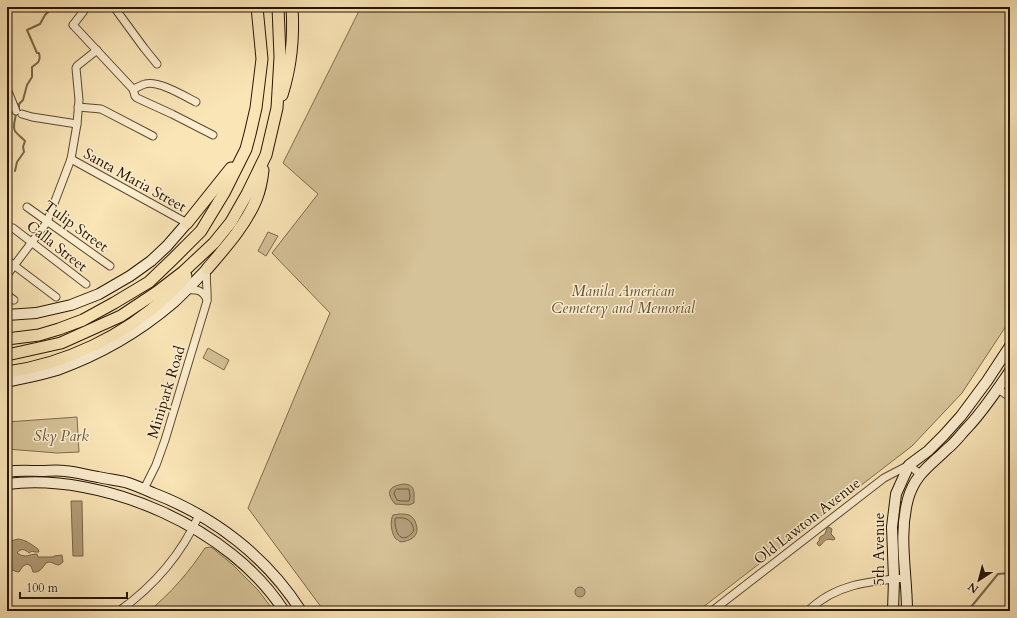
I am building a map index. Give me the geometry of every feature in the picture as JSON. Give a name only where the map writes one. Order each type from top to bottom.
[{"type":"main road","points":[[7,339],[39,335],[60,329],[83,320],[114,303],[150,282],[201,231],[224,193],[246,149],[256,108],[262,59],[258,7]]},
{"type":"main road","points":[[7,382],[57,370],[88,358],[118,342],[146,324],[172,303],[207,269],[234,236],[254,205],[259,191],[277,108],[280,57],[278,7]]},
{"type":"main road","points":[[274,121],[286,84],[290,61],[293,26],[292,7]]},
{"type":"main road","points":[[7,315],[36,313],[71,305],[99,294],[130,276],[151,261],[167,246],[246,149]]},
{"type":"main road","points":[[7,372],[39,366],[76,353],[106,339],[159,304],[231,222],[247,194],[266,155]]},
{"type":"main road","points":[[7,355],[61,343],[121,316],[157,292],[183,272],[214,243]]},
{"type":"main road","points":[[909,465],[944,435],[961,416],[987,381],[1010,346]]},
{"type":"main road","name":"5th Avenue","points":[[907,611],[903,546],[908,497],[920,474],[948,449],[970,425],[1010,371]]},
{"type":"main road","name":"5th Avenue","points":[[894,611],[892,527],[896,494],[909,465]]},
{"type":"main road","points":[[7,472],[16,470],[66,471],[126,482],[173,500],[199,515],[233,538],[265,565],[283,586],[301,611]]},
{"type":"main road","points":[[7,484],[47,482],[87,488],[125,497],[168,514],[193,528],[229,552],[259,579],[272,593],[284,611]]},
{"type":"street","points":[[86,7],[73,25],[133,89],[135,96],[213,135]]},
{"type":"street","points":[[114,7],[144,48],[158,64]]},
{"type":"street","points":[[7,275],[48,222],[71,159],[77,124],[79,100],[76,68],[97,50]]},
{"type":"street","points":[[133,89],[145,84],[153,83],[196,102]]},
{"type":"street","points":[[7,89],[19,113],[32,117],[77,124]]},
{"type":"street","points":[[78,107],[101,109],[153,136]]},
{"type":"street","name":"Santa Maria Street","points":[[71,159],[187,223]]},
{"type":"street","name":"Tulip Street","points":[[27,207],[110,266]]},
{"type":"street","name":"Calla Street","points":[[13,228],[86,284]]},
{"type":"street","points":[[7,260],[56,297]]},
{"type":"street","name":"Minipark Road","points":[[144,489],[156,465],[165,440],[207,301],[207,269]]},
{"type":"street","points":[[186,290],[198,290],[205,295],[207,301]]},
{"type":"street","points":[[7,295],[14,300]]},
{"type":"street","points":[[998,389],[1010,398]]},
{"type":"street","points":[[909,465],[920,474]]},
{"type":"street","name":"Old Lawton Avenue","points":[[712,611],[884,478],[909,465]]},
{"type":"street","points":[[122,610],[147,588],[162,572],[177,553],[193,528],[199,515]]},
{"type":"street","points":[[808,611],[826,596],[844,588],[883,580],[906,578]]},
{"type":"green space","name":"Manila American Cemetery and Memorial","points":[[361,7],[1010,7],[1010,320],[962,393],[912,446],[698,611],[324,611],[248,508],[330,313],[272,253],[318,194],[283,163]]},
{"type":"green space","points":[[268,232],[278,236],[266,256],[258,251]]},
{"type":"green space","points":[[208,348],[229,360],[224,370],[203,358]]},
{"type":"green space","name":"Sky Park","points":[[77,417],[79,452],[57,453],[7,449],[7,422]]},
{"type":"green space","points":[[211,547],[232,564],[258,590],[274,611],[149,611],[179,582],[205,548]]},
{"type":"water","points":[[404,484],[411,486],[414,490],[414,503],[409,505],[395,504],[390,496],[390,490],[395,486]]},
{"type":"water","points":[[71,501],[82,501],[83,556],[73,556]]},
{"type":"water","points":[[399,514],[412,517],[417,528],[416,535],[414,537],[400,542],[395,538],[391,526],[393,515]]},
{"type":"water","points":[[829,527],[832,529],[831,534],[835,539],[824,541],[820,546],[818,545],[817,543],[820,537],[825,534],[827,528]]},
{"type":"water","points":[[18,539],[24,540],[31,544],[38,549],[39,552],[32,551],[29,553],[22,550],[18,551],[17,553],[20,555],[25,556],[37,554],[38,557],[54,557],[62,555],[63,562],[59,565],[48,562],[41,570],[37,572],[33,572],[31,566],[27,564],[23,566],[19,572],[14,571],[9,567],[7,562],[7,560],[11,558],[7,542]]},
{"type":"water","points":[[578,587],[582,587],[584,588],[584,596],[578,597],[575,594],[575,590]]},
{"type":"waterway","points":[[19,110],[19,104],[23,100],[27,85],[32,77],[32,67],[40,58],[27,30],[40,24],[45,15],[55,7]]},
{"type":"waterway","points":[[15,171],[17,162],[24,152],[23,147],[25,141],[14,129],[16,113]]},
{"type":"waterway","points":[[938,611],[971,607],[998,574],[1010,573]]}]
